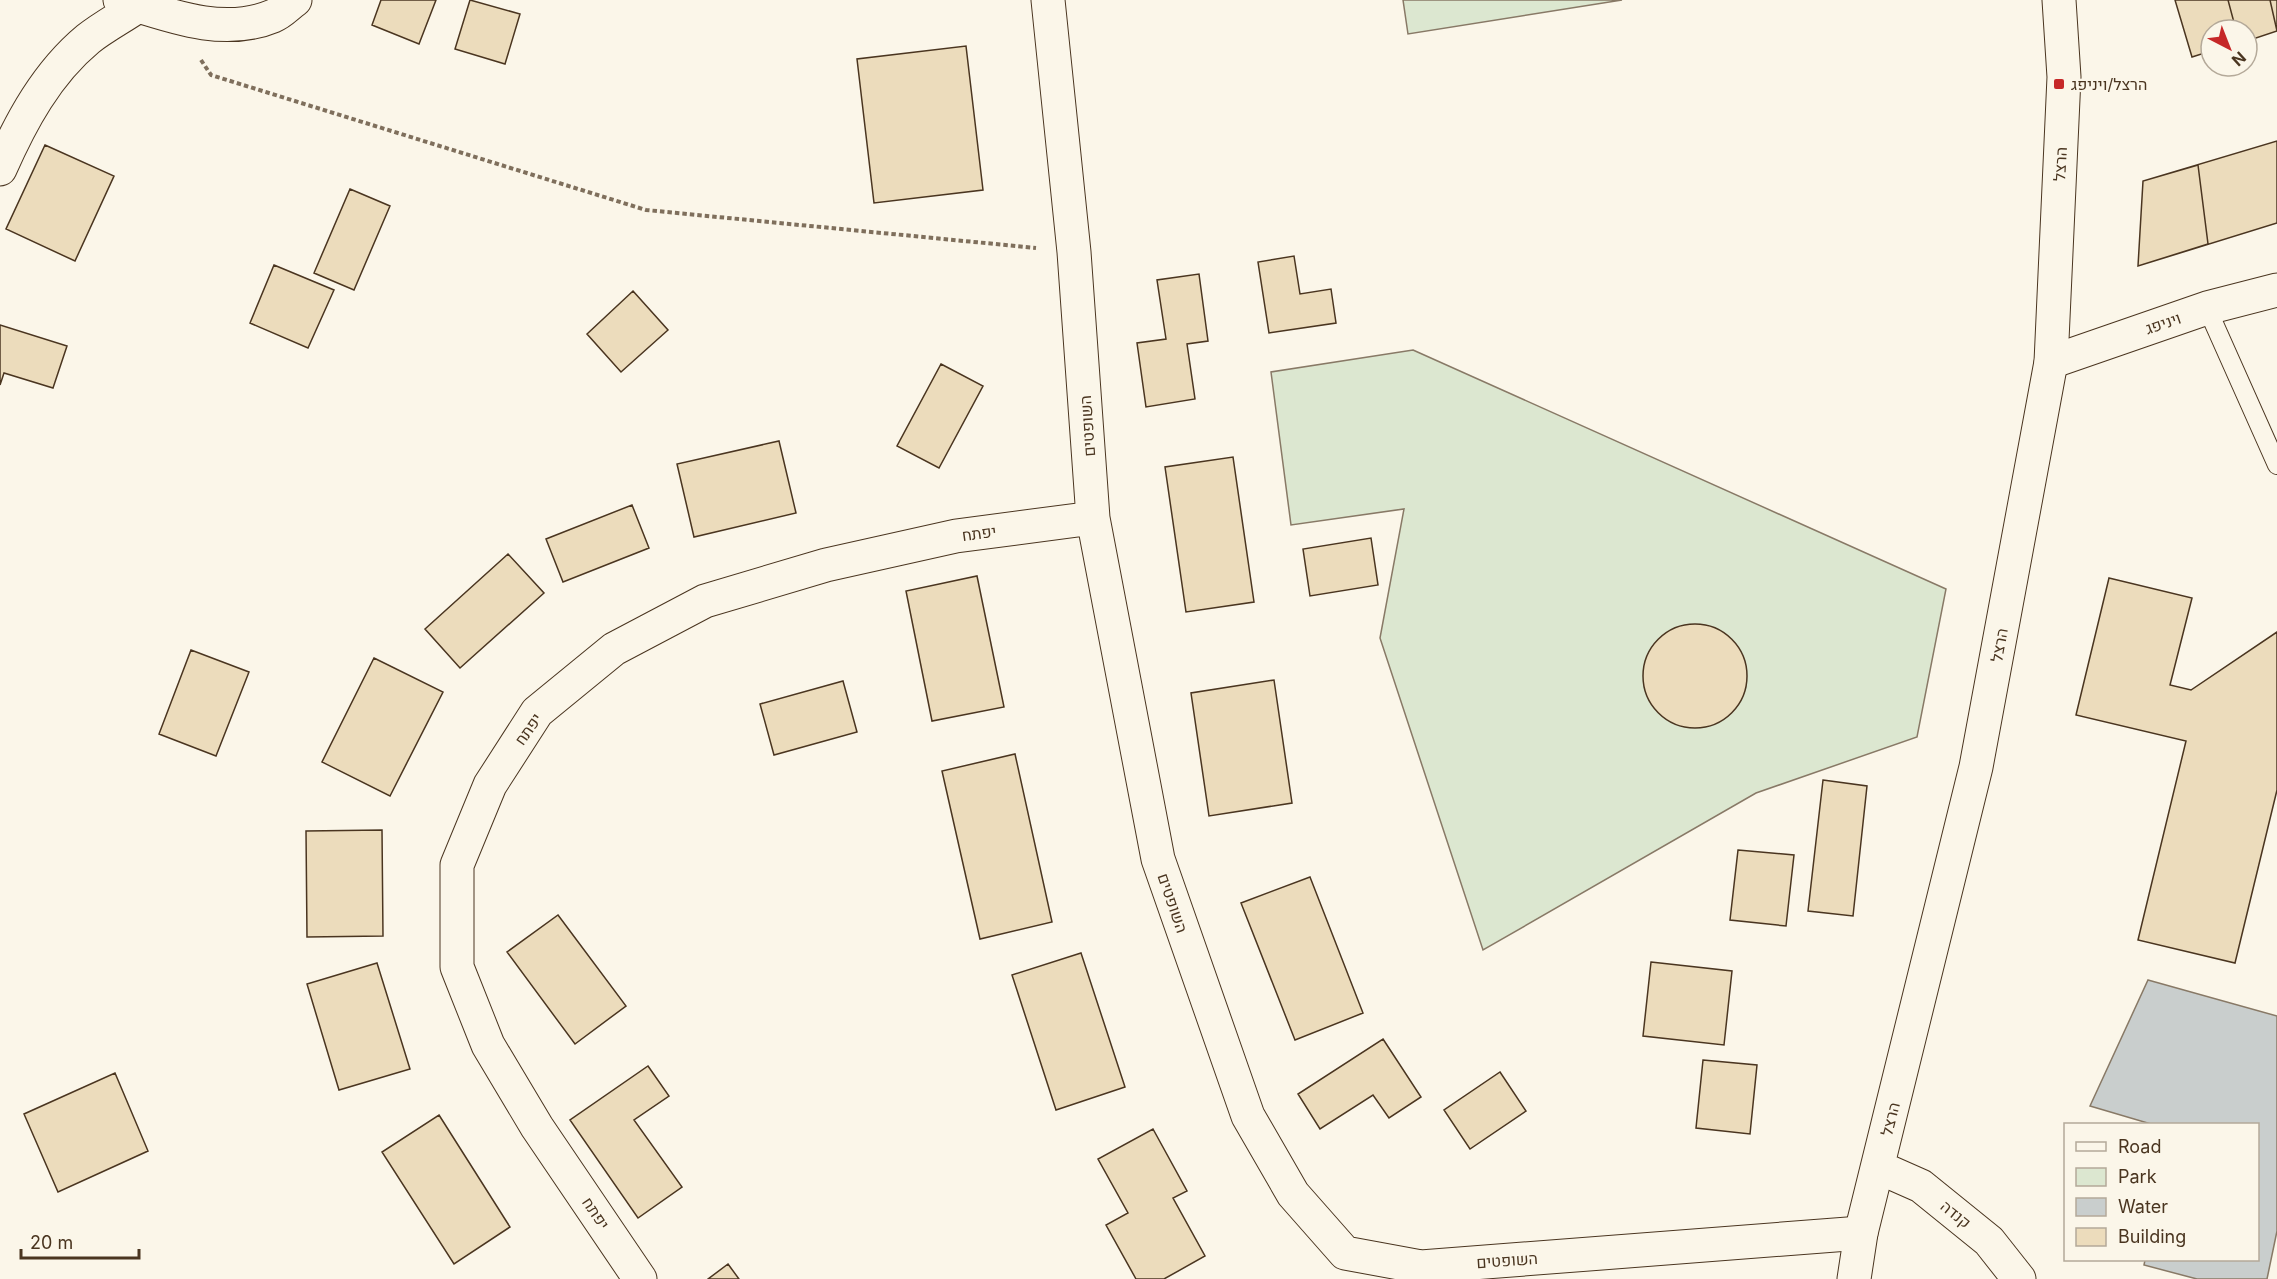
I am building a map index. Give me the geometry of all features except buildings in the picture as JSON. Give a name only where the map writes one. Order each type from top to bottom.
[{"type":"street","name":"השופטים","points":[[1048,0],[1074,252],[1093,518],[1131,728],[1162,869],[1248,1116],[1293,1194],[1345,1253],[1421,1267],[1861,1233]]},
{"type":"street","name":"הרצל","points":[[1854,1279],[1861,1233],[1976,767],[2051,362],[2064,77],[2059,0]]},
{"type":"street","points":[[0,169],[19,126],[48,81],[88,39],[129,3],[169,16],[226,26],[284,8]]},
{"type":"street","name":"ויניפג","points":[[2051,362],[2207,308],[2277,290]]},
{"type":"street","name":"יפתח","points":[[640,1279],[524,1107],[488,1045],[457,967],[457,865],[490,785],[537,712],[614,649],[705,600],[826,565],[956,536],[1093,518]]},
{"type":"street","name":"קנדה","points":[[1878,1167],[1921,1186],[1989,1241],[2019,1279]]},
{"type":"lane","points":[[2207,308],[2277,465]]},
{"type":"path","points":[[169,16],[211,75],[646,210],[1074,252]]},
{"type":"green space","points":[[1403,0],[1622,0],[1408,34]]},
{"type":"green space","points":[[1413,350],[1946,589],[1917,737],[1756,793],[1483,950],[1380,638],[1404,509],[1291,525],[1271,372]]},
{"type":"water","points":[[2148,980],[2277,1016],[2277,1231],[2267,1279],[2197,1279],[2144,1265],[2145,1261],[2259,1261],[2259,1123],[2148,1123],[2090,1106]]},
{"type":"place","name":"הרצל/ויניפג","points":[[2059,84]]}]
